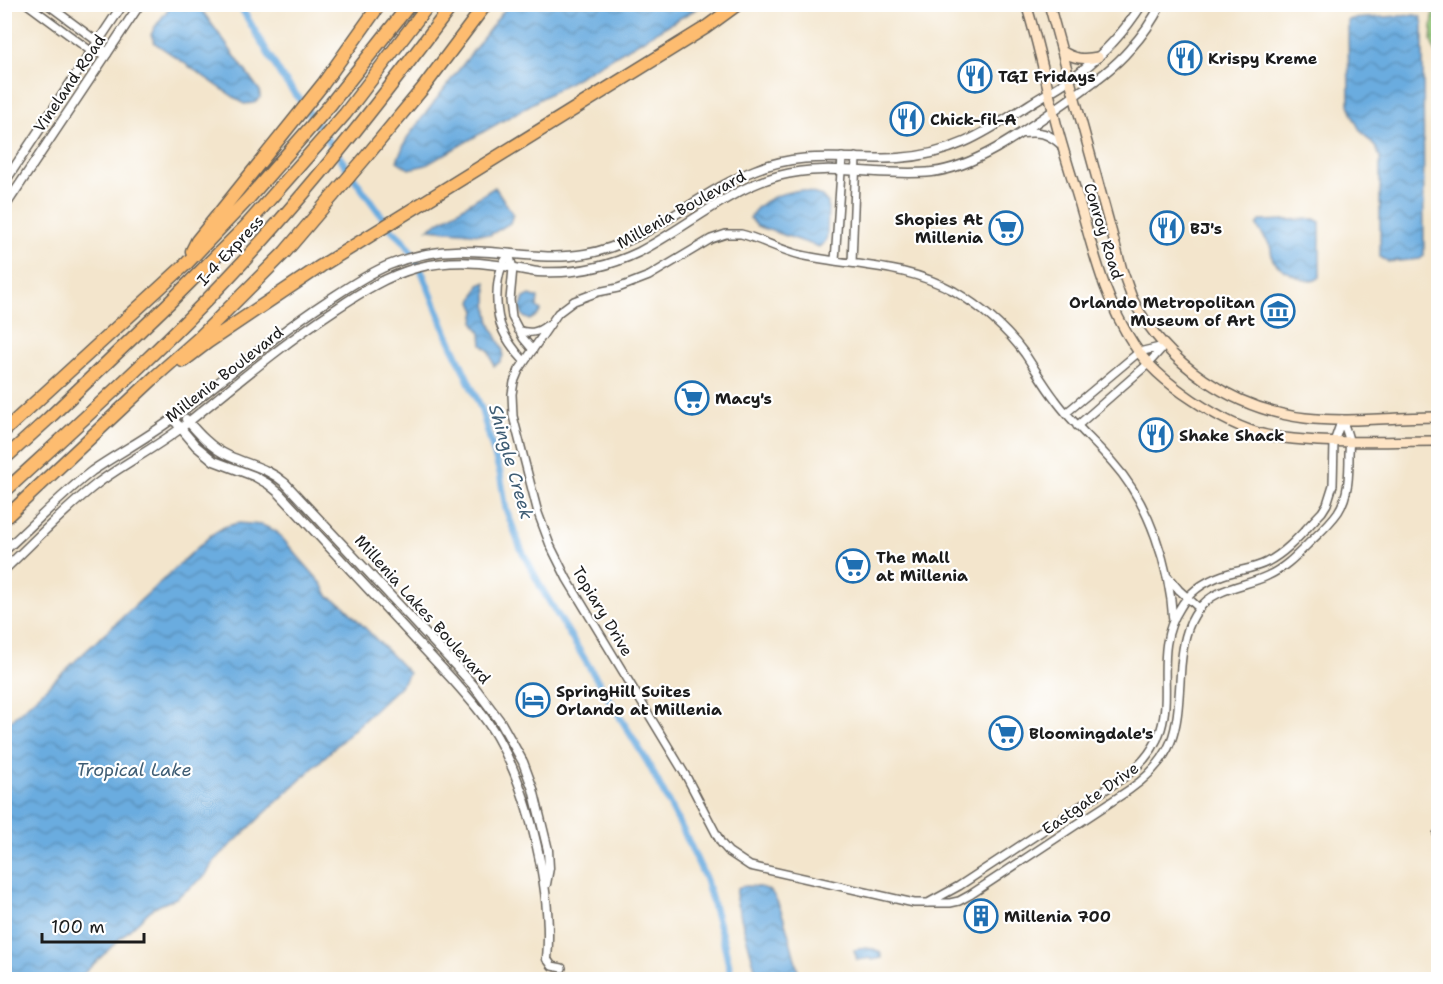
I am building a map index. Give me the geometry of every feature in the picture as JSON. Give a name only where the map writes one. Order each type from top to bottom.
[{"type":"highway","points":[[187,263],[197,240],[323,84],[380,4]]},
{"type":"highway","points":[[4,430],[187,263],[302,138],[410,4]]},
{"type":"highway","name":"I-4 Express","points":[[4,459],[246,226],[345,114],[429,4]]},
{"type":"highway","name":"I-4 Express","points":[[4,492],[191,316],[253,251],[357,130],[453,4]]},
{"type":"highway","points":[[4,519],[199,338],[285,252],[423,88],[486,4]]},
{"type":"highway","points":[[156,376],[186,359],[321,266],[695,35],[738,4]]},
{"type":"main road","name":"Conroy Road","points":[[1026,4],[1062,145],[1102,280],[1110,302],[1139,352],[1149,364],[1169,384],[1218,416],[1266,435],[1334,441],[1438,441]]},
{"type":"main road","name":"Conroy Road","points":[[1049,4],[1126,280],[1133,299],[1164,346],[1203,379],[1227,394],[1279,414],[1342,419],[1438,417]]},
{"type":"main road","points":[[1062,51],[1077,58],[1098,57]]},
{"type":"street","points":[[27,4],[92,52],[107,54]]},
{"type":"street","points":[[47,4],[98,42],[107,54]]},
{"type":"street","name":"Vineland Road","points":[[4,183],[123,4]]},
{"type":"street","name":"Vineland Road","points":[[4,208],[140,4]]},
{"type":"street","name":"Millenia Boulevard","points":[[4,551],[84,478],[173,419],[305,316],[379,269],[427,254],[465,250],[556,257],[582,255],[632,239],[752,171],[778,162],[805,157],[898,158],[929,154],[953,147],[982,135],[1069,80],[1117,40],[1142,4]]},
{"type":"street","name":"Millenia Boulevard","points":[[4,570],[91,489],[181,428],[270,356],[324,317],[377,283],[405,271],[432,264],[456,262],[472,262],[536,272],[586,270],[645,249],[751,186],[773,177],[793,172],[841,169],[932,172],[967,162],[997,148],[1106,72],[1129,50],[1146,29],[1161,4]]},
{"type":"street","points":[[1018,134],[1034,132],[1045,134],[1062,145]]},
{"type":"street","points":[[835,261],[842,157]]},
{"type":"street","points":[[852,263],[856,157]]},
{"type":"street","name":"Topiary Drive","points":[[764,870],[739,860],[721,843],[686,776],[574,591],[545,532],[535,503],[513,416],[512,394],[514,382],[524,361],[558,313],[574,301],[650,276],[704,242],[726,234],[749,236],[796,254],[908,272],[939,284],[984,311],[1009,334],[1055,400],[1113,462],[1130,484],[1150,523],[1164,566]]},
{"type":"street","points":[[509,254],[502,266],[497,300],[499,319],[507,338],[524,361]]},
{"type":"street","points":[[509,254],[513,268],[512,317],[532,350]]},
{"type":"street","name":"Topiary Drive","points":[[518,330],[538,332],[551,322]]},
{"type":"street","points":[[1066,413],[1139,352],[1164,346]]},
{"type":"street","points":[[1077,426],[1149,364],[1164,346]]},
{"type":"street","name":"Millenia Lakes Boulevard","points":[[181,413],[214,448],[264,470],[285,483],[452,662],[489,705],[515,747],[533,789],[548,850],[549,868],[544,890]]},
{"type":"street","name":"Millenia Lakes Boulevard","points":[[173,419],[196,446],[214,461],[254,476],[279,493],[452,679],[496,736],[524,799],[533,834],[544,890],[547,959]]},
{"type":"street","name":"Eastgate Drive","points":[[928,903],[959,886],[1126,776],[1144,761],[1160,733],[1166,714],[1166,648],[1173,621],[1181,606],[1198,588],[1215,578],[1255,567],[1278,556],[1322,512],[1333,485],[1334,441],[1342,419]]},
{"type":"street","name":"Eastgate Drive","points":[[764,870],[914,903],[950,903],[970,895],[1135,786],[1163,758],[1174,734],[1179,711],[1182,646],[1199,608],[1221,592],[1267,577],[1278,571],[1292,561],[1339,510],[1349,477],[1349,441],[1342,419]]},
{"type":"street","points":[[1164,566],[1174,585],[1199,608]]},
{"type":"street","points":[[1164,566],[1170,591],[1173,621]]},
{"type":"street","points":[[547,959],[552,966],[562,968]]},
{"type":"green space","points":[[1434,5],[1438,5],[1438,59],[1431,41]]},
{"type":"water","points":[[172,4],[198,5],[260,91],[260,98],[254,103],[244,104],[155,43],[151,35]]},
{"type":"water","points":[[508,5],[703,5],[426,165],[409,169],[397,161],[407,138]]},
{"type":"water","points":[[1415,15],[1421,17],[1423,24],[1424,256],[1420,259],[1388,262],[1380,257],[1380,157],[1376,148],[1360,130],[1349,104],[1348,20]]},
{"type":"water","points":[[495,187],[513,214],[510,223],[490,235],[428,229]]},
{"type":"water","points":[[801,190],[822,196],[828,203],[827,236],[825,242],[819,247],[757,226],[750,218],[759,206],[772,198]]},
{"type":"water","points":[[1314,219],[1320,222],[1320,277],[1311,281],[1296,276],[1276,263],[1272,258],[1270,246],[1257,225],[1260,221]]},
{"type":"water","points":[[486,282],[490,322],[503,351],[501,360],[494,366],[489,351],[482,345],[481,333],[475,325],[476,311],[472,302],[479,285]]},
{"type":"water","points":[[530,295],[538,298],[537,307],[541,310],[530,320],[524,317],[520,309],[524,298]]},
{"type":"water","name":"Tropical Lake","points":[[238,523],[262,525],[276,531],[322,584],[329,597],[342,604],[409,673],[400,686],[215,860],[205,876],[176,898],[153,908],[78,979],[5,979],[5,726],[211,535],[224,527]]},
{"type":"water","points":[[743,886],[764,888],[775,897],[784,919],[800,979],[758,979],[736,900],[737,889]]},
{"type":"water","points":[[865,948],[880,952],[882,958],[857,960],[854,950]]},
{"type":"waterway","name":"Shingle Creek","points":[[239,4],[282,77],[392,230],[405,242],[420,267],[447,334],[481,408],[500,473],[506,509],[521,549],[543,591],[648,763],[685,834],[706,880],[732,980]]},
{"type":"place","name":"Krispy Kreme","points":[[1185,58]]},
{"type":"place","name":"TGI Fridays","points":[[975,76]]},
{"type":"place","name":"Chick-fil-A","points":[[907,119]]},
{"type":"place","name":"Shopies At Millenia","points":[[1006,228]]},
{"type":"place","name":"BJ's","points":[[1167,228]]},
{"type":"place","name":"Orlando Metropolitan Museum of Art","points":[[1278,311]]},
{"type":"place","name":"Macy's","points":[[692,398]]},
{"type":"place","name":"Shake Shack","points":[[1156,435]]},
{"type":"place","name":"The Mall at Millenia","points":[[853,566]]},
{"type":"place","name":"SpringHill Suites Orlando at Millenia","points":[[533,700]]},
{"type":"place","name":"Bloomingdale's","points":[[1006,733]]},
{"type":"place","name":"Millenia 700","points":[[981,916]]}]
